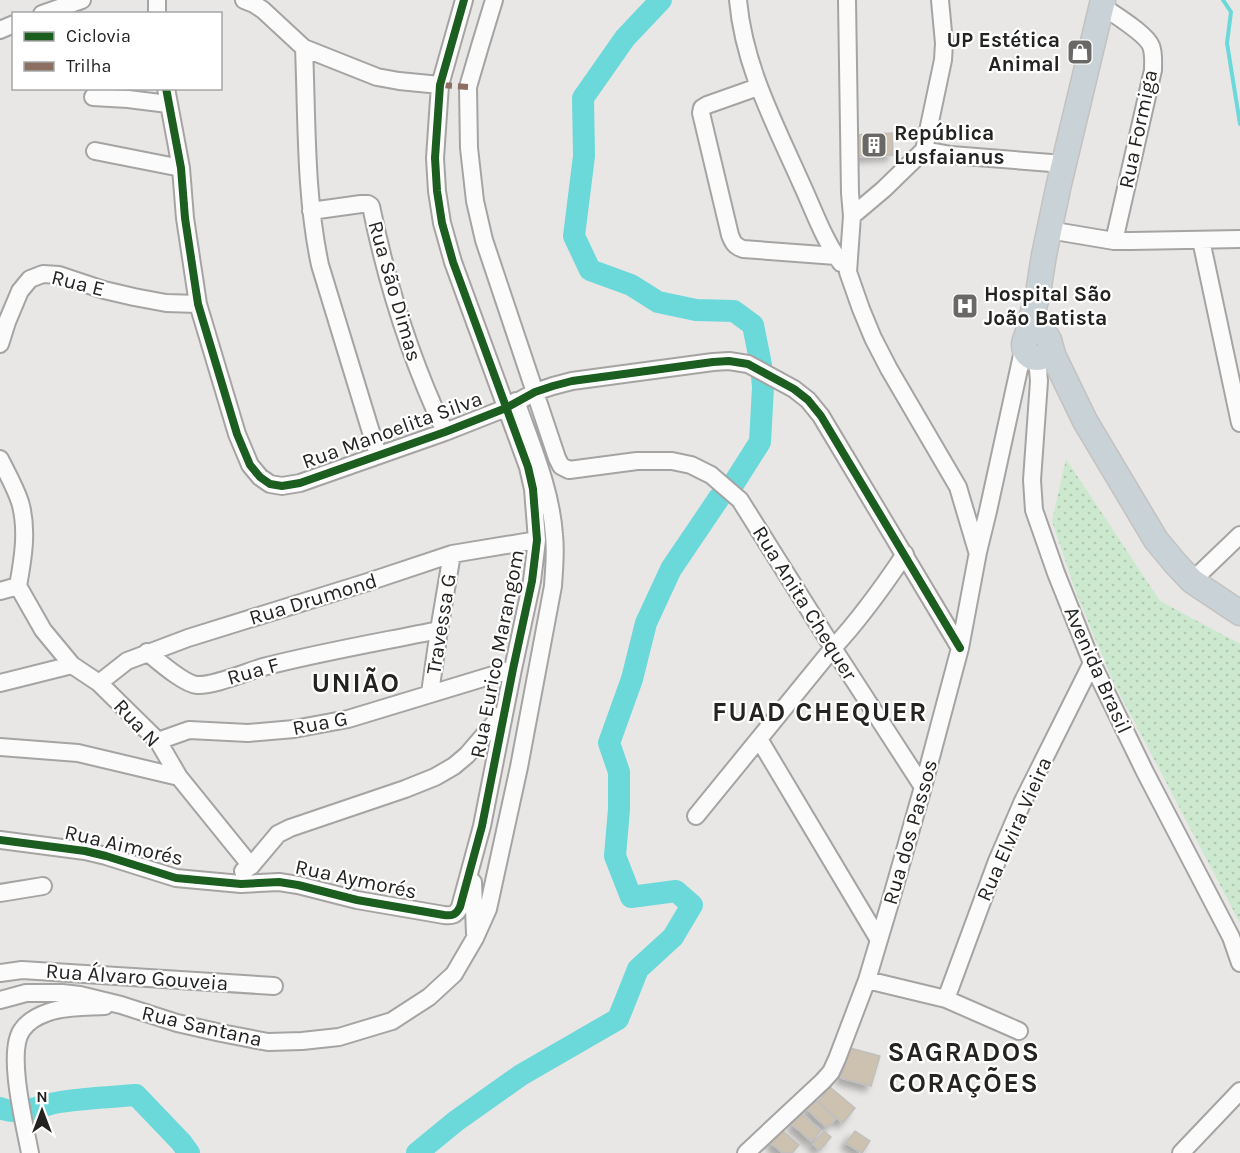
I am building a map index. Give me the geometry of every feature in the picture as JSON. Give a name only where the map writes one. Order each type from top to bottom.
[{"type":"highway","points":[[1102,3],[1049,230],[1038,293],[1035,351],[1063,375],[1085,422],[1156,540],[1192,581],[1240,613]]},
{"type":"street","points":[[48,12],[82,0]]},
{"type":"street","points":[[244,0],[263,10],[304,48],[377,77],[440,85]]},
{"type":"street","points":[[464,0],[440,85],[435,158],[437,191],[442,223],[453,262],[511,404]]},
{"type":"street","points":[[494,0],[468,87],[469,148],[475,201],[484,240],[535,392]]},
{"type":"street","points":[[738,0],[745,44],[758,87],[836,256],[848,272],[873,338],[958,487],[978,552]]},
{"type":"street","points":[[847,0],[852,216],[848,272]]},
{"type":"street","points":[[852,216],[924,150],[943,60],[944,43],[940,0]]},
{"type":"street","name":"Rua Formiga","points":[[1102,3],[1151,44],[1153,56],[1153,70],[1114,241]]},
{"type":"street","points":[[304,48],[311,211],[320,265],[378,455]]},
{"type":"street","points":[[758,87],[707,105],[702,108],[701,113],[734,244],[743,249],[836,256]]},
{"type":"street","points":[[93,97],[128,99],[167,96],[181,168],[185,218],[198,304]]},
{"type":"street","points":[[924,150],[951,155],[1064,164]]},
{"type":"street","points":[[95,151],[181,168]]},
{"type":"street","name":"Rua São Dimas","points":[[311,211],[361,204],[371,206],[387,275],[406,338],[445,432]]},
{"type":"street","points":[[1049,230],[1114,241],[1240,239]]},
{"type":"street","points":[[1201,240],[1240,423]]},
{"type":"street","name":"Rua E","points":[[0,344],[20,291],[30,279],[43,274],[59,275],[134,297],[166,303],[198,304]]},
{"type":"street","name":"Rua Manoelita Silva","points":[[198,304],[237,434],[250,465],[260,477],[270,484],[282,486],[300,483],[445,432],[535,392],[572,381],[729,361],[748,364],[778,379],[808,400],[821,417],[905,554]]},
{"type":"street","name":"Rua dos Passos","points":[[746,1153],[831,1072],[867,980],[923,787],[960,648],[978,552],[982,504],[993,483],[1035,351]]},
{"type":"street","name":"Avenida Brasil","points":[[1035,351],[1039,381],[1032,480],[1034,510],[1092,663],[1231,937],[1240,963]]},
{"type":"street","name":"Rua Anita Chequer","points":[[535,392],[561,466],[569,470],[637,461],[672,461],[691,465],[711,475],[740,501],[923,787]]},
{"type":"street","name":"Rua Eurico Marangom","points":[[460,907],[494,770],[532,581],[537,540],[533,489],[511,404]]},
{"type":"street","name":"Rua Eurico Marangom","points":[[475,938],[488,909],[519,767],[553,586],[555,558],[550,508],[542,477],[511,404]]},
{"type":"street","points":[[0,459],[21,504],[24,524],[24,552],[18,586],[0,591]]},
{"type":"street","points":[[958,487],[982,504],[985,517],[979,520],[972,519],[966,512]]},
{"type":"street","points":[[1192,581],[1240,535]]},
{"type":"street","name":"Rua Drumond","points":[[99,683],[127,661],[189,638],[452,554],[537,540]]},
{"type":"street","name":"Travessa G","points":[[430,693],[452,554]]},
{"type":"street","points":[[696,816],[863,613],[905,554],[960,648]]},
{"type":"street","name":"Rua N","points":[[18,586],[43,630],[72,665],[99,683],[158,741],[179,777],[251,866]]},
{"type":"street","name":"Rua F","points":[[147,652],[186,681],[197,685],[299,659],[439,630]]},
{"type":"street","name":"Rua Elvira Vieira","points":[[946,999],[1023,801],[1092,663]]},
{"type":"street","points":[[0,682],[72,665]]},
{"type":"street","name":"Rua G","points":[[158,741],[189,730],[248,733],[294,729],[348,719],[513,669]]},
{"type":"street","points":[[205,881],[240,873],[251,866],[270,842],[284,831],[435,777],[467,755],[505,711]]},
{"type":"street","points":[[759,739],[879,940]]},
{"type":"street","points":[[0,747],[78,753],[179,777]]},
{"type":"street","name":"Rua Aimorés","points":[[0,840],[85,851],[176,878],[205,881]]},
{"type":"street","points":[[472,866],[475,938]]},
{"type":"street","name":"Rua Aymorés","points":[[205,881],[241,884],[279,882],[357,900],[452,916],[460,907]]},
{"type":"street","points":[[0,893],[43,886]]},
{"type":"street","name":"Rua Santana","points":[[0,1000],[26,993],[62,993],[121,1005],[221,1034],[267,1042],[339,1037],[392,1021],[429,997],[454,974],[475,938]]},
{"type":"street","points":[[21,970],[26,993]]},
{"type":"street","name":"Rua Álvaro Gouveia","points":[[0,972],[21,970],[274,986]]},
{"type":"street","points":[[867,980],[946,999],[1018,1031]]},
{"type":"street","points":[[30,1153],[15,1061],[21,1030],[33,1020],[49,1012],[121,1005]]},
{"type":"street","points":[[1181,1153],[1240,1091]]},
{"type":"green space","points":[[1066,459],[1160,601],[1240,644],[1240,923],[1113,681],[1077,595],[1052,521]]},
{"type":"building","name":"República Lusfaianus","points":[[892,133],[893,155],[855,157],[854,135]]},
{"type":"building","points":[[850,1048],[880,1056],[871,1086],[841,1078]]},
{"type":"building","points":[[830,1087],[855,1108],[843,1123],[818,1102]]},
{"type":"building","points":[[815,1100],[836,1119],[827,1128],[807,1109]]},
{"type":"building","points":[[802,1114],[821,1131],[811,1141],[792,1124]]},
{"type":"building","points":[[782,1130],[799,1145],[792,1153],[783,1153],[771,1143]]},
{"type":"building","points":[[824,1131],[831,1137],[820,1150],[813,1144]]},
{"type":"building","points":[[855,1131],[870,1141],[862,1153],[846,1143]]},
{"type":"waterway","points":[[417,1153],[456,1121],[521,1075],[618,1019],[638,969],[673,937],[692,905],[676,891],[631,897],[615,856],[619,772],[609,743],[632,679],[646,623],[671,569],[719,498],[734,483],[760,442],[763,387],[761,365],[753,325],[734,311],[696,310],[658,302],[631,285],[590,270],[574,236],[584,156],[583,98],[625,38],[661,0]]},
{"type":"waterway","points":[[1223,0],[1231,12],[1227,43],[1240,124]]},
{"type":"waterway","points":[[0,1108],[22,1111],[53,1103],[136,1095],[189,1153]]},
{"type":"marked path","points":[[440,85],[468,87]]},
{"type":"cycle path","points":[[0,840],[85,851],[176,878],[241,884],[279,882],[357,900],[444,915],[454,914],[460,907],[482,826],[532,581],[537,540],[533,489],[528,467],[453,262],[442,223],[437,191],[435,158],[440,85],[464,0]]},
{"type":"cycle path","points":[[166,90],[181,168],[185,218],[198,304],[237,434],[250,465],[260,477],[270,484],[282,486],[300,483],[445,432],[506,408],[535,392],[572,381],[713,362],[729,361],[748,364],[794,389],[808,400],[821,416],[960,648]]},
{"type":"place","name":"UP Estética Animal","points":[[1080,52]]},
{"type":"place","name":"República Lusfaianus","points":[[874,145]]},
{"type":"place","name":"Hospital São João Batista","points":[[965,306]]},
{"type":"district","name":"UNIÃO","points":[[356,683]]},
{"type":"district","name":"FUAD CHEQUER","points":[[820,712]]},
{"type":"district","name":"SAGRADOS CORAÇÕES","points":[[964,1068]]}]
